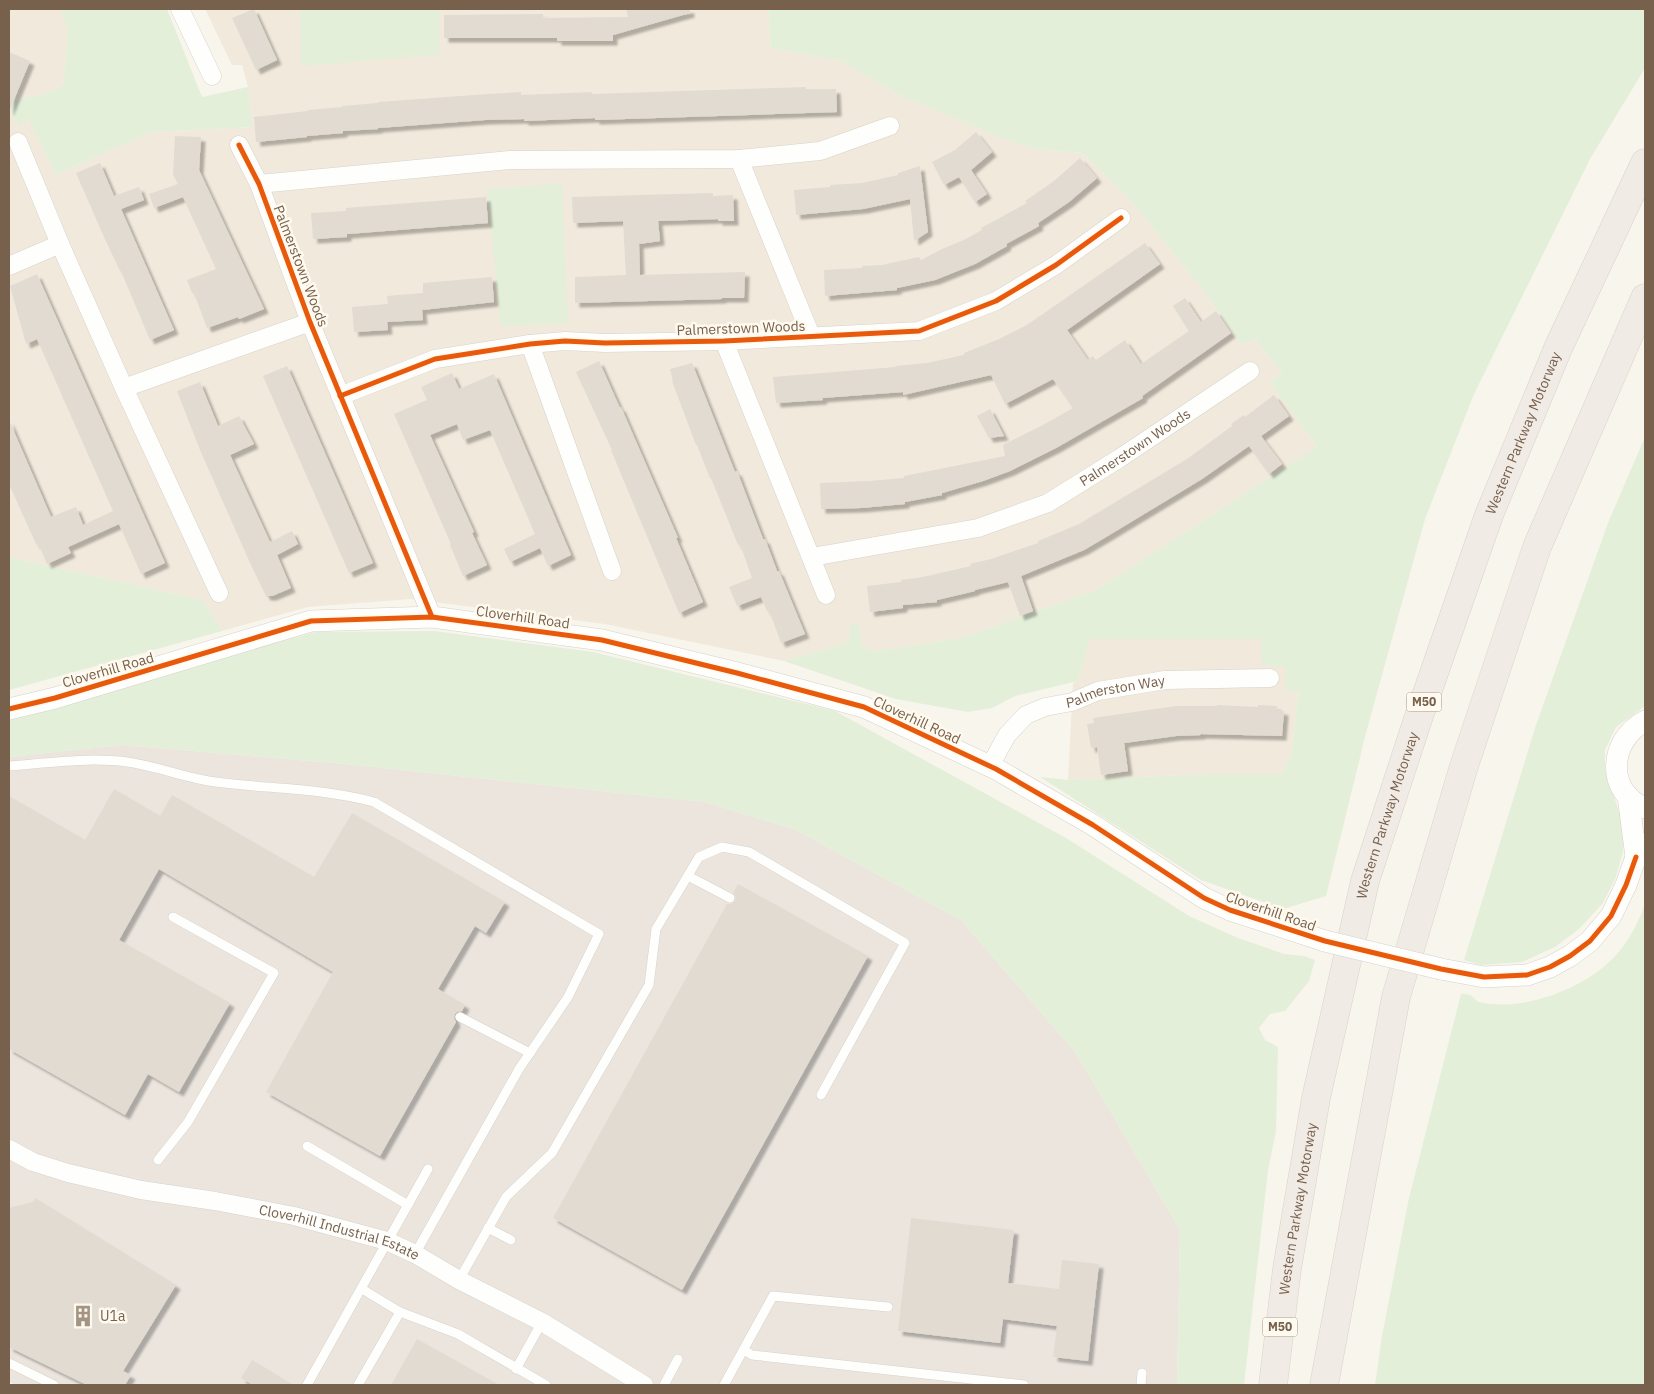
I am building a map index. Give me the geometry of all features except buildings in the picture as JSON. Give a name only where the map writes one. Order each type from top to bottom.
[{"type":"highway","name":"Western Parkway Motorway","points":[[1273,1385],[1287,1269],[1316,1098],[1365,881],[1418,720],[1490,515],[1559,346],[1645,163]]},
{"type":"highway","points":[[1324,1385],[1396,997],[1464,766],[1537,547],[1645,298]]},
{"type":"street","points":[[180,9],[212,76]]},
{"type":"street","points":[[259,184],[510,160],[739,159],[820,151],[890,126]]},
{"type":"street","points":[[18,142],[60,244],[124,388],[219,593]]},
{"type":"street","name":"Palmerstown Woods","points":[[239,145],[259,184],[310,322],[432,617]]},
{"type":"street","name":"Palmerstown Woods","points":[[739,159],[811,336]]},
{"type":"street","name":"Palmerstown Woods","points":[[340,396],[435,358],[530,344],[565,341],[605,343],[724,341],[919,331],[996,301],[1056,265],[1120,218]]},
{"type":"street","points":[[9,266],[60,244]]},
{"type":"street","name":"Palmerstown Woods","points":[[124,388],[310,322]]},
{"type":"street","name":"Palmerstown Woods","points":[[724,341],[826,594]]},
{"type":"street","points":[[530,344],[612,571]]},
{"type":"street","name":"Palmerstown Woods","points":[[812,557],[978,528],[1048,503],[1120,458],[1250,370]]},
{"type":"street","name":"Cloverhill Road","points":[[9,710],[311,621],[432,617],[602,640],[864,707],[990,766],[1093,825],[1204,898],[1230,910],[1325,941],[1440,969],[1484,977],[1527,975],[1550,967],[1570,956],[1590,941],[1612,916],[1640,850]]},
{"type":"street","name":"Palmerston Way","points":[[990,766],[1007,735],[1019,721],[1026,715],[1045,707],[1072,702],[1098,691],[1165,680],[1270,678]]},
{"type":"street","points":[[1640,850],[1628,796],[1620,782],[1616,767],[1618,752],[1625,738],[1636,726],[1645,722]]},
{"type":"street","points":[[1628,796],[1639,806],[1645,808]]},
{"type":"street","name":"Cloverhill Industrial Estate","points":[[9,1149],[33,1162],[68,1173],[140,1190],[215,1201],[294,1216],[387,1241],[542,1322],[644,1385]]},
{"type":"lane","points":[[9,766],[71,761],[124,762],[139,764],[187,778],[326,792],[374,802],[599,934],[568,997],[519,1069],[415,1254]]},
{"type":"lane","points":[[459,1280],[506,1197],[552,1153],[649,985],[656,929],[699,857],[722,846],[749,852],[905,943],[821,1095]]},
{"type":"lane","points":[[688,876],[730,898]]},
{"type":"lane","points":[[158,1160],[188,1122],[274,973],[173,917]]},
{"type":"lane","points":[[460,1017],[530,1053]]},
{"type":"lane","points":[[307,1146],[408,1205]]},
{"type":"lane","points":[[307,1385],[428,1169]]},
{"type":"lane","points":[[488,1228],[511,1240]]},
{"type":"lane","points":[[362,1289],[400,1312],[458,1334],[546,1385]]},
{"type":"lane","points":[[724,1385],[773,1296],[888,1307]]},
{"type":"lane","points":[[358,1385],[400,1312]]},
{"type":"lane","points":[[516,1368],[542,1322]]},
{"type":"lane","points":[[744,1350],[752,1355],[1024,1385]]},
{"type":"lane","points":[[664,1385],[678,1359]]},
{"type":"lane","points":[[9,1363],[54,1385]]},
{"type":"lane","points":[[1141,1385],[1142,1373]]},
{"type":"shaded area","points":[[9,9],[60,9],[67,27],[63,86],[46,94],[9,101]]},
{"type":"shaded area","points":[[205,9],[768,9],[771,48],[841,61],[903,97],[1006,140],[1035,149],[1082,153],[1127,196],[1200,286],[1242,345],[1255,339],[1282,373],[1270,382],[1317,447],[1096,590],[962,638],[874,651],[862,646],[858,623],[850,640],[828,649],[784,661],[605,624],[410,599],[308,607],[222,631],[203,600],[9,557],[9,107],[18,125],[29,119],[56,175],[151,132],[253,127],[248,87],[242,65],[232,65]]},
{"type":"shaded area","points":[[1089,639],[1261,639],[1286,667],[1299,691],[1291,756],[1282,774],[1208,774],[1068,780],[1073,683],[1078,681]]},
{"type":"shaded area","points":[[123,745],[345,764],[705,802],[796,830],[961,920],[1076,1053],[1180,1230],[1177,1385],[16,1385],[9,1382],[9,757]]},
{"type":"green space","points":[[60,9],[167,9],[202,97],[248,87],[253,127],[151,132],[56,175],[29,120],[18,125],[9,107],[9,101],[46,94],[63,86],[67,27]]},
{"type":"green space","points":[[300,9],[440,9],[439,55],[301,66]]},
{"type":"green space","points":[[768,9],[1645,9],[1645,68],[1590,159],[1474,394],[1425,519],[1366,733],[1326,896],[1283,909],[1201,880],[1040,777],[1068,780],[1208,774],[1282,774],[1291,756],[1299,691],[1285,691],[1286,667],[1262,665],[1261,639],[1090,639],[1078,681],[1015,696],[992,708],[968,712],[896,699],[784,661],[828,649],[850,640],[850,624],[858,623],[862,646],[874,651],[962,638],[1096,590],[1317,447],[1270,382],[1282,373],[1255,339],[1242,345],[1200,286],[1127,196],[1082,153],[1035,149],[1006,140],[903,97],[841,61],[771,48]]},
{"type":"green space","points":[[562,184],[568,324],[501,326],[487,189]]},
{"type":"green space","points":[[1645,437],[1645,706],[1616,727],[1605,750],[1605,769],[1625,830],[1623,851],[1616,877],[1603,903],[1579,929],[1555,947],[1522,962],[1481,965],[1464,960],[1536,725],[1608,523]]},
{"type":"green space","points":[[9,557],[203,600],[222,631],[9,690]]},
{"type":"green space","points":[[434,631],[593,652],[835,711],[1066,838],[1189,916],[1238,938],[1284,954],[1304,956],[1315,960],[1309,981],[1285,1011],[1270,1014],[1259,1028],[1265,1040],[1278,1047],[1276,1131],[1268,1170],[1244,1385],[1177,1385],[1180,1230],[1076,1053],[961,920],[796,830],[705,802],[345,764],[123,745],[9,757],[9,719],[315,632]]},
{"type":"green space","points":[[1645,904],[1645,1385],[1375,1385],[1382,1336],[1409,1198],[1461,994],[1471,995],[1482,1003],[1508,1004],[1543,998],[1577,984],[1606,965],[1617,954],[1626,943]]},
{"type":"cycle path","points":[[239,145],[259,184],[310,322],[432,617]]},
{"type":"cycle path","points":[[340,396],[435,359],[530,344],[565,341],[605,343],[724,341],[919,331],[996,301],[1056,265],[1121,218]]},
{"type":"cycle path","points":[[9,709],[55,698],[311,621],[432,617],[602,640],[864,707],[996,769],[1093,825],[1204,898],[1230,910],[1325,941],[1441,969],[1484,977],[1527,975],[1550,967],[1570,956],[1590,941],[1611,916],[1626,885],[1636,857]]},
{"type":"place","name":"U1a","points":[[83,1316]]}]
